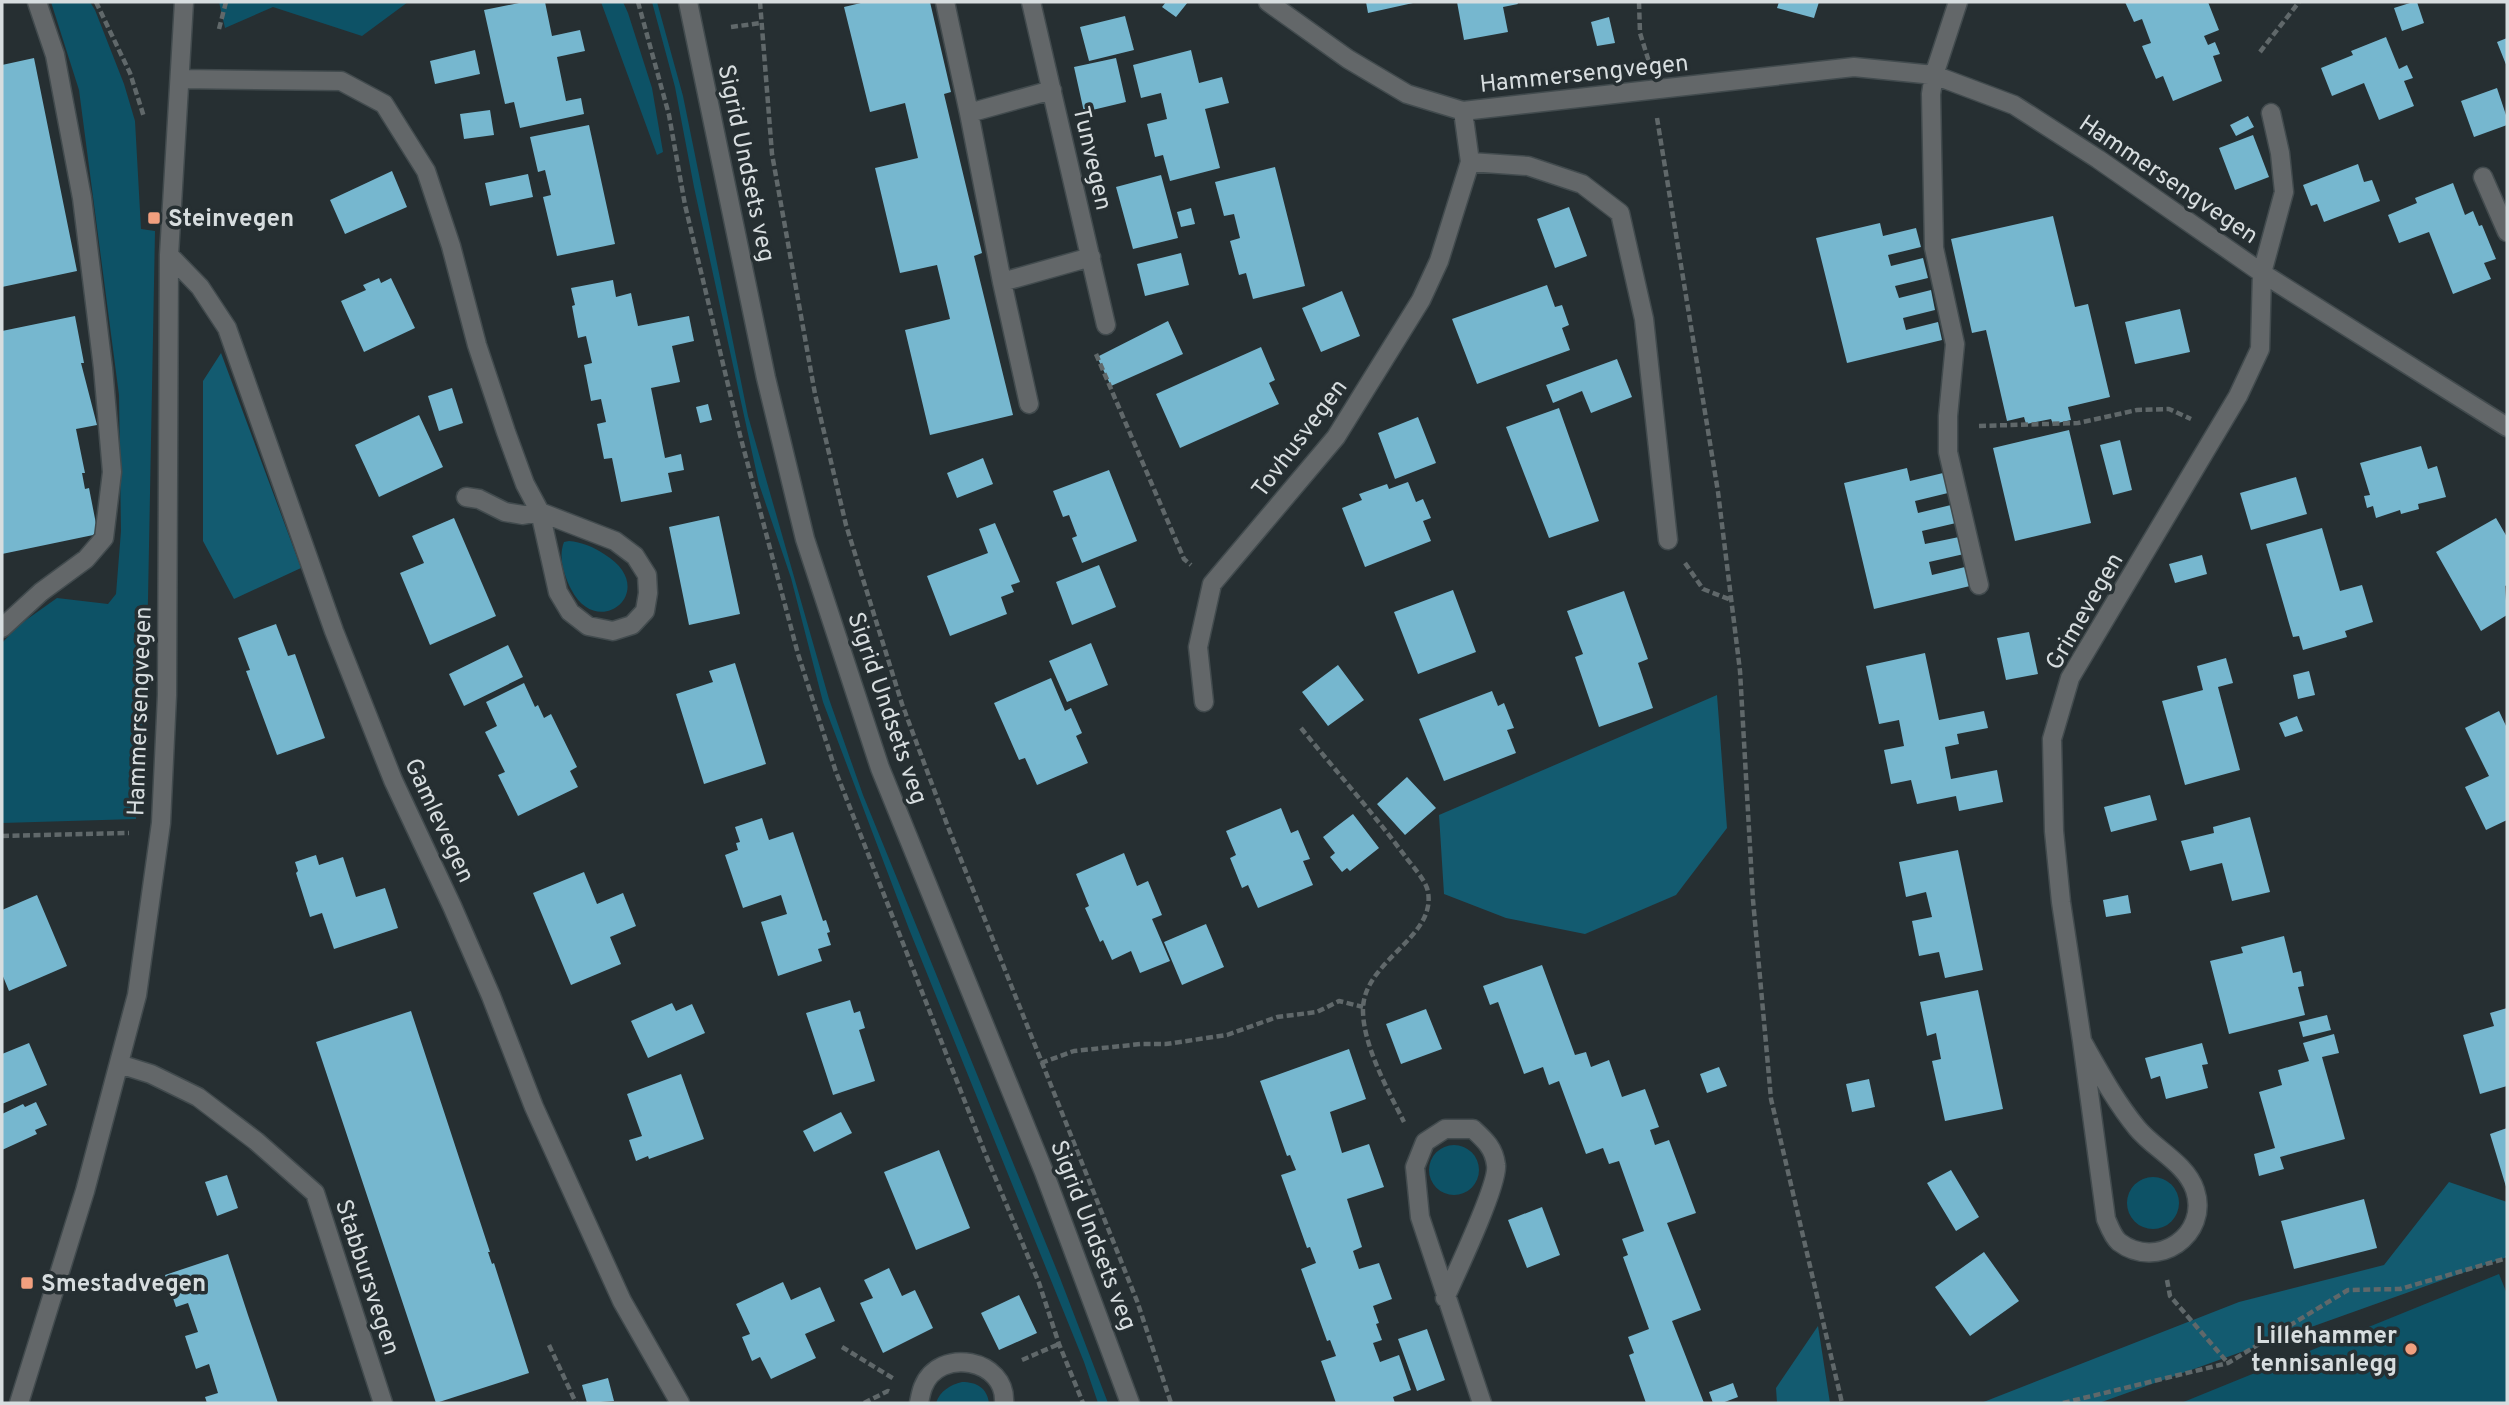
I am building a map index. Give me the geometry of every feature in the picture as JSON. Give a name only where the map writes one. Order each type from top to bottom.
[{"type":"street","points":[[2,628],[41,592],[86,559],[104,538],[112,472],[103,368],[82,198],[55,55],[37,2]]},
{"type":"street","name":"Hammersengvegen","points":[[19,1403],[85,1191],[137,995],[160,832],[167,695],[169,255],[184,2]]},
{"type":"street","name":"Sigrid Undsets veg","points":[[688,2],[766,378],[805,539],[880,768],[1044,1172],[1130,1403]]},
{"type":"street","points":[[945,2],[1029,404]]},
{"type":"street","name":"Tunvegen","points":[[1031,2],[1107,325]]},
{"type":"street","name":"Hammersengvegen","points":[[1268,2],[1348,59],[1407,94],[1463,111],[1854,67],[1934,75],[2014,105],[2098,159],[2262,273],[2507,427]]},
{"type":"street","points":[[1958,2],[1934,75],[1931,94],[1934,248],[1955,344],[1948,416],[1948,452],[1979,585]]},
{"type":"street","points":[[180,79],[341,81],[384,104],[426,171],[451,246],[477,345],[506,432],[525,484],[540,512],[558,592],[570,612],[588,626],[600,629],[613,631],[632,625],[645,611],[647,575],[635,556],[614,541],[540,512],[523,515],[505,512],[479,499],[466,497]]},
{"type":"street","points":[[969,113],[1052,90]]},
{"type":"street","name":"Tovhusvegen","points":[[1204,702],[1198,647],[1212,584],[1336,437],[1421,300],[1438,261],[1470,162],[1463,111]]},
{"type":"street","name":"Hammersengvegen","points":[[2262,273],[2284,192],[2280,153],[2270,113]]},
{"type":"street","points":[[1470,162],[1528,166],[1582,184],[1620,213],[1644,319],[1668,540]]},
{"type":"street","points":[[2483,177],[2507,232]]},
{"type":"street","name":"Gamlevegen","points":[[169,255],[200,287],[227,328],[334,631],[393,780],[452,906],[491,996],[534,1107],[613,1280],[680,1403]]},
{"type":"street","points":[[1002,282],[1091,257]]},
{"type":"street","name":"Grimevegen","points":[[2082,1041],[2108,1088],[2138,1130],[2182,1170],[2195,1190],[2197,1209],[2191,1228],[2179,1244],[2161,1252],[2137,1252],[2116,1240],[2106,1219],[2061,902],[2054,831],[2052,739],[2070,678],[2218,431],[2260,349],[2262,273]]},
{"type":"street","name":"Stabbursvegen","points":[[119,1064],[151,1074],[198,1097],[257,1141],[315,1193],[383,1403]]},
{"type":"street","points":[[1445,1298],[1489,1195],[1497,1167],[1490,1144],[1473,1129],[1445,1129],[1425,1142],[1415,1167],[1420,1217],[1445,1298],[1482,1403]]},
{"type":"street","points":[[919,1403],[923,1385],[933,1373],[949,1363],[972,1361],[993,1373],[1005,1393],[1004,1403]]},
{"type":"path","points":[[96,2],[130,73],[145,118],[145,127]]},
{"type":"path","points":[[219,29],[226,2]]},
{"type":"path","points":[[760,2],[772,154],[815,394],[846,525],[902,704],[948,827],[1137,1301],[1171,1403]]},
{"type":"path","points":[[1639,2],[1640,33],[1658,90],[1656,115],[1718,492],[1740,671],[1753,900],[1771,1099],[1843,1403]]},
{"type":"path","points":[[2260,52],[2299,2]]},
{"type":"path","points":[[731,27],[761,23]]},
{"type":"path","points":[[1107,325],[1096,355],[1184,559],[1212,584]]},
{"type":"path","points":[[1948,416],[1981,427],[2078,422],[2137,410],[2169,409],[2218,431]]},
{"type":"path","points":[[1668,540],[1703,589],[1731,601]]},
{"type":"path","points":[[1301,728],[1388,834],[1427,889],[1428,906],[1424,919],[1366,988],[1363,1007],[1369,1044],[1404,1121],[1425,1142]]},
{"type":"path","points":[[2,836],[160,832]]},
{"type":"path","points":[[1041,1063],[1074,1051],[1141,1044],[1166,1045],[1227,1035],[1277,1017],[1317,1012],[1339,1001],[1363,1007]]},
{"type":"path","points":[[2161,1252],[2170,1296],[2228,1363]]},
{"type":"path","points":[[2063,1403],[2228,1363],[2347,1290],[2400,1289],[2507,1258]]},
{"type":"path","points":[[993,1373],[1059,1344]]},
{"type":"path","points":[[549,1345],[576,1403]]},
{"type":"path","points":[[842,1347],[911,1389],[919,1403]]},
{"type":"shaded area","points":[[51,2],[90,2],[95,10],[124,84],[135,121],[141,229],[155,231],[146,704],[136,819],[2,823],[2,643],[19,625],[57,598],[108,604],[116,594],[121,531],[119,395],[79,90]]},
{"type":"shaded area","points":[[219,2],[408,2],[362,36],[273,7],[225,28]]},
{"type":"shaded area","points":[[601,2],[623,2],[628,13],[652,88],[663,152],[657,155]]},
{"type":"shaded area","points":[[652,2],[657,2],[683,96],[748,416],[829,699],[863,795],[1060,1278],[1108,1403],[1098,1403],[1084,1362],[909,929],[823,702],[791,578],[759,484],[694,187],[675,87]]},
{"type":"shaded area","points":[[221,353],[301,568],[234,599],[203,541],[203,381]]},
{"type":"shaded area","points":[[564,542],[596,549],[620,568],[627,582],[626,595],[619,605],[609,611],[596,611],[583,604],[571,589],[566,578],[562,554]]},
{"type":"shaded area","points":[[1717,695],[1727,828],[1676,895],[1585,934],[1506,918],[1444,894],[1439,815]]},
{"type":"shaded area","points":[[1454,1145],[1471,1153],[1479,1170],[1471,1187],[1454,1195],[1437,1187],[1429,1170],[1437,1153]]},
{"type":"shaded area","points":[[2153,1177],[2172,1184],[2179,1203],[2172,1222],[2153,1229],[2134,1222],[2127,1203],[2134,1184]]},
{"type":"shaded area","points":[[2449,1182],[2507,1202],[2507,1257],[2099,1403],[1981,1403],[2239,1302],[2384,1265]]},
{"type":"shaded area","name":"Lillehammer tennisanlegg","points":[[2499,1274],[2507,1294],[2507,1403],[2181,1403]]},
{"type":"shaded area","points":[[1818,1326],[1830,1403],[1777,1403],[1776,1388]]},
{"type":"shaded area","points":[[962,1382],[980,1387],[986,1393],[989,1403],[936,1403],[946,1389]]},
{"type":"building","points":[[524,2],[545,2],[552,36],[580,30],[585,51],[557,57],[566,101],[581,98],[584,114],[520,128],[514,102],[505,104],[484,10]]},
{"type":"building","points":[[865,2],[930,2],[951,92],[944,94],[982,253],[974,256],[1013,415],[930,435],[905,330],[950,319],[937,265],[900,273],[875,168],[918,158],[905,103],[870,112],[844,7]]},
{"type":"building","points":[[1166,2],[1188,2],[1176,17],[1162,7]]},
{"type":"building","points":[[1366,2],[1412,2],[1413,3],[1368,13]]},
{"type":"building","points":[[1457,2],[1518,4],[1503,7],[1508,32],[1464,40]]},
{"type":"building","points":[[1779,2],[1819,2],[1814,18],[1777,8]]},
{"type":"building","points":[[2125,2],[2208,2],[2219,30],[2204,36],[2208,45],[2215,42],[2220,54],[2213,56],[2222,81],[2173,101],[2163,76],[2156,79],[2142,46],[2151,43],[2142,19],[2134,22]]},
{"type":"building","points":[[2417,2],[2424,23],[2402,31],[2394,8]]},
{"type":"building","points":[[1125,16],[1134,50],[1089,61],[1080,27]]},
{"type":"building","points":[[1609,17],[1615,43],[1597,46],[1591,22]]},
{"type":"building","points":[[2386,37],[2399,69],[2407,65],[2413,78],[2404,81],[2414,106],[2379,120],[2364,83],[2332,96],[2321,68],[2353,55],[2351,51]]},
{"type":"building","points":[[2507,38],[2507,67],[2497,42]]},
{"type":"building","points":[[475,50],[480,74],[435,84],[430,61]]},
{"type":"building","points":[[1191,50],[1199,83],[1222,77],[1229,103],[1205,109],[1220,168],[1170,181],[1163,155],[1155,157],[1147,124],[1167,119],[1161,93],[1141,98],[1133,65]]},
{"type":"building","points":[[34,58],[77,271],[2,287],[2,65]]},
{"type":"building","points":[[1116,58],[1126,102],[1084,112],[1074,67]]},
{"type":"building","points":[[2497,88],[2507,125],[2474,137],[2461,101]]},
{"type":"building","points":[[490,110],[494,135],[464,139],[460,114]]},
{"type":"building","points":[[2248,116],[2254,127],[2236,136],[2230,125]]},
{"type":"building","points":[[589,125],[615,244],[557,256],[543,197],[551,195],[545,170],[538,172],[530,137]]},
{"type":"building","points":[[2253,135],[2269,177],[2235,190],[2219,148]]},
{"type":"building","points":[[2358,164],[2364,182],[2372,180],[2380,201],[2324,222],[2317,204],[2311,206],[2303,185]]},
{"type":"building","points":[[1275,167],[1305,286],[1253,299],[1246,273],[1239,275],[1230,241],[1240,238],[1234,214],[1224,216],[1215,182]]},
{"type":"building","points":[[392,171],[407,207],[345,234],[330,200]]},
{"type":"building","points":[[528,174],[533,197],[490,206],[485,183]]},
{"type":"building","points":[[1161,175],[1178,238],[1133,249],[1116,187]]},
{"type":"building","points":[[2453,183],[2465,215],[2473,211],[2496,259],[2484,263],[2491,279],[2453,294],[2429,232],[2399,243],[2388,215],[2417,203],[2415,198]]},
{"type":"building","points":[[1569,207],[1587,256],[1555,268],[1537,219]]},
{"type":"building","points":[[1191,208],[1195,224],[1181,227],[1177,212]]},
{"type":"building","points":[[2053,216],[2075,307],[2088,304],[2110,397],[2068,407],[2071,420],[2053,424],[2051,419],[2026,424],[2024,417],[2007,421],[1986,330],[1972,333],[1951,239]]},
{"type":"building","points":[[1880,223],[1883,236],[1916,228],[1921,247],[1888,255],[1891,266],[1923,258],[1928,278],[1895,286],[1899,298],[1931,290],[1935,310],[1903,318],[1906,330],[1938,322],[1942,340],[1847,363],[1816,238]]},
{"type":"building","points":[[1181,253],[1189,285],[1145,296],[1137,264]]},
{"type":"building","points":[[379,278],[381,283],[391,278],[415,328],[364,352],[341,301],[366,290],[363,285]]},
{"type":"building","points":[[613,280],[616,297],[631,293],[638,326],[689,316],[694,341],[672,346],[680,382],[651,388],[665,458],[681,454],[684,470],[668,473],[672,492],[621,502],[612,458],[604,459],[597,424],[606,422],[601,399],[591,401],[584,365],[592,363],[586,336],[578,338],[571,288]]},
{"type":"building","points":[[1547,285],[1555,307],[1562,305],[1569,325],[1562,328],[1570,350],[1477,384],[1452,319]]},
{"type":"building","points":[[1342,291],[1360,336],[1321,352],[1302,308]]},
{"type":"building","points":[[2180,309],[2190,352],[2135,364],[2125,322]]},
{"type":"building","points":[[75,316],[84,363],[81,363],[97,425],[76,429],[85,473],[82,473],[85,489],[89,488],[98,534],[2,554],[2,331]]},
{"type":"building","points":[[1168,321],[1183,354],[1111,386],[1097,357]]},
{"type":"building","points":[[1261,347],[1275,380],[1269,383],[1279,404],[1180,448],[1156,394]]},
{"type":"building","points":[[1617,359],[1632,397],[1591,413],[1582,391],[1553,403],[1546,385]]},
{"type":"building","points":[[452,388],[463,423],[439,431],[428,396]]},
{"type":"building","points":[[708,404],[712,420],[700,423],[696,407]]},
{"type":"building","points":[[1559,408],[1599,521],[1549,538],[1506,427]]},
{"type":"building","points":[[419,415],[443,467],[379,497],[355,445]]},
{"type":"building","points":[[1418,417],[1436,463],[1395,479],[1378,433]]},
{"type":"building","points":[[2069,430],[2091,523],[2015,541],[1993,448]]},
{"type":"building","points":[[2120,440],[2132,490],[2113,495],[2100,445]]},
{"type":"building","points":[[2421,446],[2428,469],[2437,466],[2446,497],[2418,504],[2419,509],[2401,514],[2400,510],[2376,518],[2373,506],[2367,508],[2364,496],[2370,495],[2360,463]]},
{"type":"building","points":[[983,458],[993,484],[957,498],[947,473]]},
{"type":"building","points":[[1907,468],[1910,481],[1943,473],[1948,493],[1915,501],[1918,513],[1951,505],[1956,523],[1922,531],[1925,544],[1959,537],[1964,554],[1929,562],[1932,575],[1965,567],[1970,586],[1874,609],[1844,483]]},
{"type":"building","points":[[1109,470],[1137,541],[1082,563],[1072,538],[1077,536],[1069,515],[1063,517],[1053,491]]},
{"type":"building","points":[[2296,477],[2307,514],[2251,530],[2240,493]]},
{"type":"building","points":[[1408,482],[1416,502],[1423,499],[1431,518],[1423,521],[1431,541],[1365,567],[1342,508],[1362,500],[1359,494],[1387,484],[1389,489]]},
{"type":"building","points":[[719,516],[740,614],[689,625],[669,527]]},
{"type":"building","points":[[454,518],[496,616],[430,645],[400,573],[424,563],[412,536]]},
{"type":"building","points":[[2496,518],[2507,537],[2507,615],[2481,631],[2436,552]]},
{"type":"building","points":[[995,523],[1020,582],[1011,585],[1014,592],[1001,597],[1007,614],[950,636],[927,576],[988,553],[979,529]]},
{"type":"building","points":[[2322,528],[2340,591],[2362,585],[2373,622],[2345,631],[2347,637],[2303,650],[2299,636],[2293,637],[2266,544]]},
{"type":"building","points":[[2202,555],[2207,574],[2175,583],[2169,564]]},
{"type":"building","points":[[1099,565],[1116,607],[1072,625],[1056,582]]},
{"type":"building","points":[[1453,590],[1476,652],[1418,674],[1394,612]]},
{"type":"building","points":[[1624,591],[1648,659],[1638,663],[1653,708],[1599,727],[1575,657],[1583,654],[1567,611]]},
{"type":"building","points":[[276,624],[288,656],[295,654],[325,738],[277,755],[246,671],[250,670],[238,638]]},
{"type":"building","points":[[2029,632],[2038,674],[2006,680],[1997,638]]},
{"type":"building","points":[[1091,643],[1108,685],[1067,702],[1049,661]]},
{"type":"building","points":[[508,645],[523,677],[464,706],[449,674]]},
{"type":"building","points":[[1925,653],[1939,720],[1984,711],[1988,728],[1957,734],[1959,744],[1945,747],[1951,779],[1997,770],[2003,802],[1959,811],[1956,796],[1917,804],[1911,780],[1891,784],[1884,750],[1904,746],[1899,720],[1879,724],[1866,666]]},
{"type":"building","points":[[2226,658],[2233,683],[2218,687],[2240,770],[2185,785],[2162,701],[2203,690],[2197,666]]},
{"type":"building","points":[[735,663],[766,764],[704,784],[676,694],[713,682],[709,671]]},
{"type":"building","points":[[1338,665],[1364,700],[1328,726],[1302,692]]},
{"type":"building","points":[[2309,671],[2315,695],[2298,699],[2293,675]]},
{"type":"building","points":[[1051,678],[1065,711],[1071,708],[1082,733],[1076,736],[1088,763],[1037,785],[1025,758],[1019,760],[994,703]]},
{"type":"building","points":[[524,683],[535,707],[538,705],[544,718],[551,714],[577,767],[570,771],[578,787],[518,816],[498,775],[505,772],[485,732],[497,726],[486,702]]},
{"type":"building","points":[[1492,691],[1498,706],[1504,703],[1514,728],[1507,730],[1516,753],[1444,781],[1419,719]]},
{"type":"building","points":[[2499,711],[2507,728],[2507,820],[2486,830],[2465,787],[2489,776],[2465,728]]},
{"type":"building","points":[[2297,716],[2303,731],[2285,737],[2279,723]]},
{"type":"building","points":[[1407,777],[1436,808],[1405,835],[1377,804]]},
{"type":"building","points":[[2150,795],[2157,820],[2111,832],[2104,807]]},
{"type":"building","points":[[1281,808],[1291,833],[1298,830],[1310,859],[1303,861],[1313,885],[1258,908],[1248,885],[1242,888],[1230,858],[1236,855],[1226,831]]},
{"type":"building","points":[[1353,814],[1379,848],[1350,871],[1347,868],[1342,872],[1330,857],[1335,853],[1323,837]]},
{"type":"building","points":[[2250,817],[2270,892],[2232,901],[2222,863],[2190,871],[2181,841],[2214,833],[2213,827]]},
{"type":"building","points":[[762,818],[769,840],[793,832],[823,921],[826,920],[830,932],[827,933],[831,945],[818,949],[822,961],[778,976],[761,922],[787,914],[781,895],[743,908],[725,855],[738,850],[736,843],[740,842],[735,827]]},
{"type":"building","points":[[1958,850],[1983,970],[1945,978],[1939,952],[1919,956],[1912,921],[1932,917],[1926,892],[1906,897],[1899,862]]},
{"type":"building","points":[[1124,853],[1137,886],[1148,881],[1162,915],[1152,919],[1170,961],[1140,973],[1131,951],[1112,960],[1103,940],[1100,942],[1085,908],[1089,906],[1076,874]]},
{"type":"building","points":[[316,855],[319,865],[343,857],[356,897],[385,888],[398,928],[334,949],[322,913],[310,917],[296,873],[298,871],[295,862]]},
{"type":"building","points":[[584,872],[597,904],[623,893],[636,926],[610,937],[621,964],[571,985],[533,893]]},
{"type":"building","points":[[37,895],[67,966],[9,991],[2,974],[2,910]]},
{"type":"building","points":[[2128,895],[2131,913],[2106,917],[2103,900]]},
{"type":"building","points":[[1206,924],[1224,967],[1182,985],[1164,942]]},
{"type":"building","points":[[2284,936],[2293,973],[2301,971],[2304,986],[2298,987],[2305,1015],[2229,1034],[2210,961],[2243,953],[2241,947]]},
{"type":"building","points":[[1542,965],[1575,1055],[1586,1052],[1591,1067],[1609,1060],[1622,1097],[1645,1089],[1659,1127],[1650,1130],[1655,1145],[1669,1140],[1696,1213],[1667,1223],[1701,1310],[1672,1321],[1704,1403],[1646,1403],[1629,1355],[1634,1353],[1628,1337],[1649,1329],[1623,1257],[1628,1255],[1622,1239],[1644,1231],[1619,1161],[1609,1164],[1603,1148],[1586,1154],[1559,1081],[1549,1085],[1543,1067],[1524,1074],[1498,1002],[1490,1005],[1483,986]]},
{"type":"building","points":[[1978,990],[2003,1109],[1945,1121],[1932,1061],[1941,1059],[1936,1033],[1927,1036],[1920,1002]]},
{"type":"building","points":[[850,1000],[854,1013],[860,1011],[865,1028],[859,1030],[875,1081],[833,1095],[806,1013]]},
{"type":"building","points":[[672,1003],[676,1011],[692,1004],[705,1033],[648,1058],[631,1021]]},
{"type":"building","points":[[2507,1008],[2507,1086],[2480,1094],[2463,1035],[2494,1026],[2490,1013]]},
{"type":"building","points":[[1426,1009],[1442,1049],[1401,1064],[1386,1024]]},
{"type":"building","points":[[411,1011],[529,1373],[436,1403],[316,1042]]},
{"type":"building","points":[[2327,1015],[2331,1030],[2303,1037],[2299,1022]]},
{"type":"building","points":[[2334,1034],[2339,1053],[2322,1057],[2345,1139],[2280,1157],[2284,1169],[2259,1176],[2254,1154],[2275,1148],[2259,1092],[2282,1085],[2278,1070],[2309,1061],[2303,1043]]},
{"type":"building","points":[[29,1043],[47,1085],[2,1104],[2,1054]]},
{"type":"building","points":[[2202,1043],[2208,1064],[2202,1065],[2208,1088],[2166,1099],[2160,1076],[2151,1079],[2145,1058]]},
{"type":"building","points":[[1349,1049],[1366,1099],[1330,1112],[1342,1153],[1369,1144],[1384,1187],[1347,1199],[1362,1247],[1353,1251],[1359,1269],[1379,1263],[1392,1299],[1373,1306],[1382,1340],[1373,1343],[1380,1362],[1399,1355],[1411,1390],[1393,1397],[1395,1403],[1336,1403],[1321,1361],[1336,1356],[1330,1340],[1327,1341],[1301,1269],[1316,1263],[1310,1247],[1307,1248],[1281,1175],[1296,1170],[1290,1155],[1287,1156],[1260,1081]]},
{"type":"building","points":[[1719,1067],[1727,1086],[1707,1093],[1700,1074]]},
{"type":"building","points":[[681,1074],[704,1139],[636,1161],[629,1140],[642,1136],[627,1094]]},
{"type":"building","points":[[1869,1079],[1875,1107],[1852,1112],[1846,1084]]},
{"type":"building","points":[[36,1102],[47,1125],[35,1130],[37,1134],[2,1150],[2,1114],[23,1104],[25,1107]]},
{"type":"building","points":[[841,1112],[852,1133],[814,1152],[803,1131]]},
{"type":"building","points":[[2507,1128],[2507,1190],[2490,1134]]},
{"type":"building","points":[[939,1150],[970,1228],[916,1250],[884,1172]]},
{"type":"building","points":[[1951,1170],[1979,1217],[1956,1231],[1927,1183]]},
{"type":"building","points":[[227,1175],[238,1208],[217,1216],[205,1182]]},
{"type":"building","points":[[2364,1199],[2377,1248],[2294,1269],[2281,1221]]},
{"type":"building","points":[[1542,1207],[1560,1255],[1527,1268],[1508,1220]]},
{"type":"building","points":[[1984,1252],[2019,1301],[1970,1336],[1935,1287]]},
{"type":"building","points":[[228,1254],[278,1403],[207,1403],[205,1397],[218,1393],[209,1364],[196,1369],[185,1336],[198,1332],[188,1303],[176,1307],[165,1275]]},
{"type":"building","points":[[889,1268],[902,1296],[915,1290],[933,1328],[883,1353],[860,1303],[873,1298],[864,1280]]},
{"type":"building","points":[[783,1282],[791,1300],[820,1287],[835,1321],[805,1334],[816,1358],[771,1379],[760,1357],[752,1361],[742,1337],[750,1334],[736,1304]]},
{"type":"building","points":[[1019,1295],[1037,1333],[999,1350],[981,1313]]},
{"type":"building","points":[[1427,1329],[1445,1380],[1417,1391],[1398,1339]]},
{"type":"building","points":[[608,1378],[614,1401],[587,1403],[582,1385]]},
{"type":"building","points":[[1733,1383],[1738,1397],[1722,1403],[1713,1403],[1709,1392]]},
{"type":"place","name":"Steinvegen","points":[[154,218]]},
{"type":"place","name":"Smestadvegen","points":[[27,1283]]},
{"type":"place","name":"Lillehammer tennisanlegg","points":[[2411,1349]]}]
